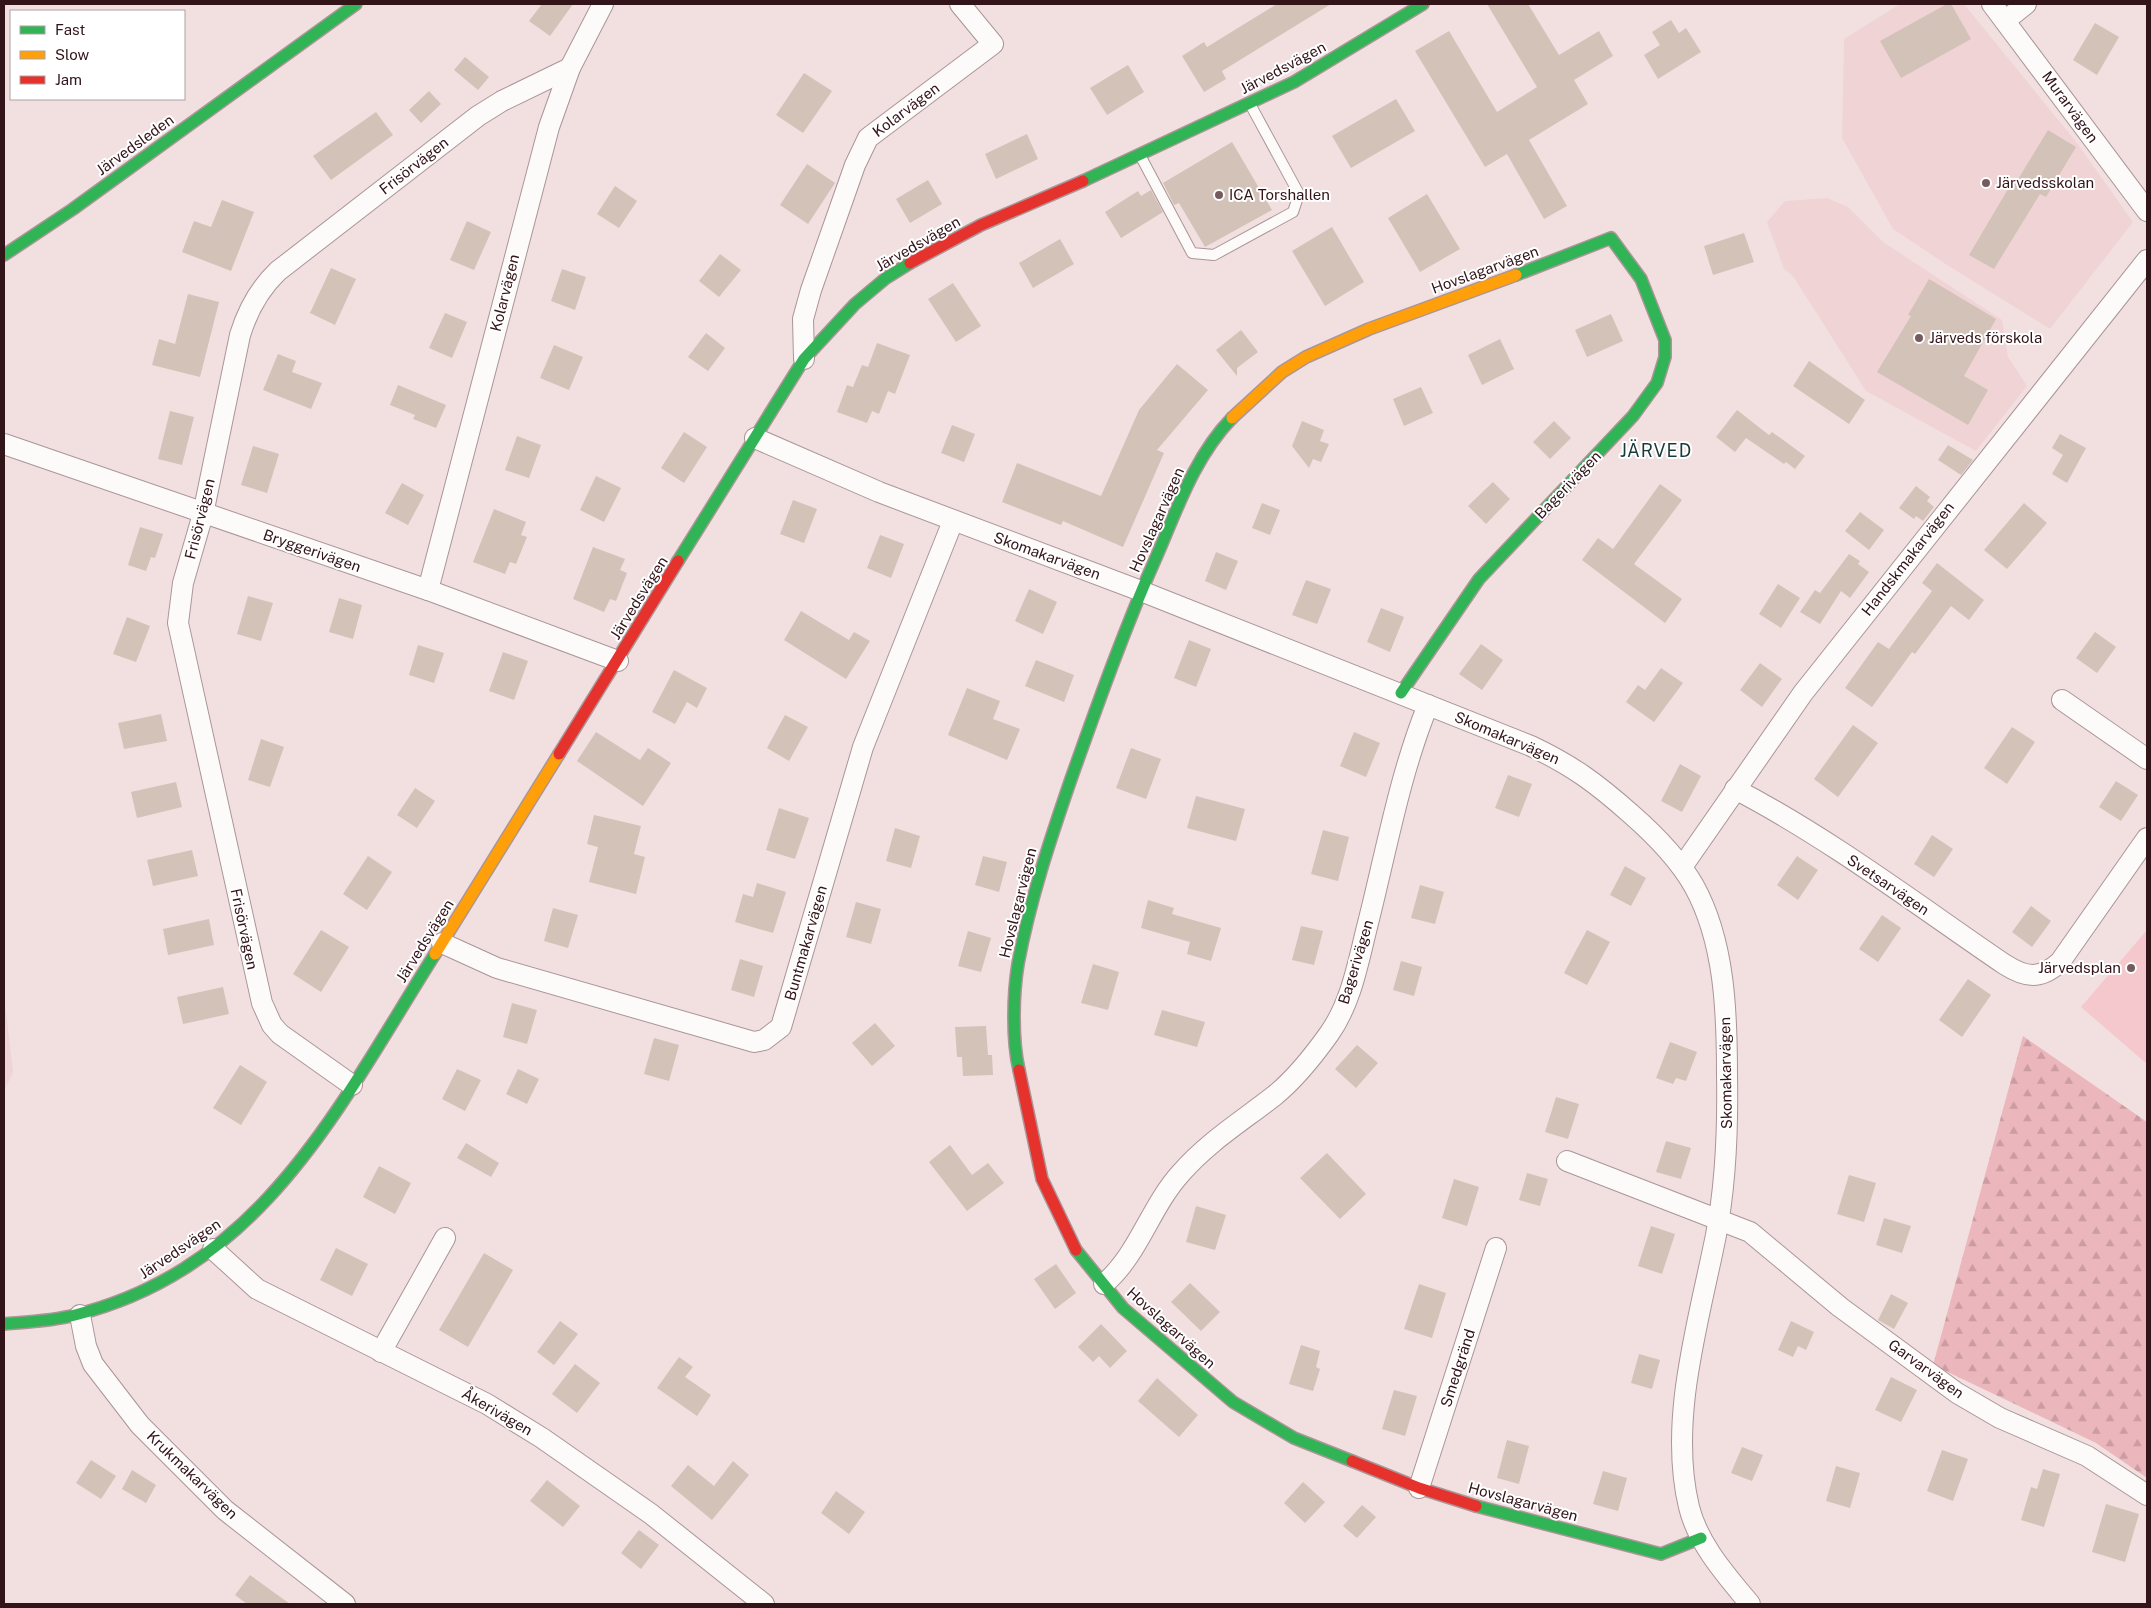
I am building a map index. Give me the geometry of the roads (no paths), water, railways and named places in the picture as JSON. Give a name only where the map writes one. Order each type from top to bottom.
[{"type":"street","name":"Järvedsleden","points":[[4,255],[73,209],[356,4]]},
{"type":"street","name":"Kolarvägen","points":[[428,590],[542,154],[570,68],[603,4]]},
{"type":"street","name":"Kolarvägen","points":[[804,360],[803,319],[810,290],[855,165],[868,138],[993,44],[960,4]]},
{"type":"street","name":"Järvedsvägen","points":[[4,1324],[38,1323],[80,1315],[132,1299],[175,1275],[213,1249],[251,1218],[288,1180],[318,1140],[442,943],[804,360],[854,304],[893,273],[931,250],[981,225],[1140,156],[1294,82],[1423,4]]},
{"type":"street","name":"Murarvägen","points":[[1992,4],[2006,20],[2147,211]]},
{"type":"street","points":[[2006,20],[2026,4]]},
{"type":"street","name":"Frisörvägen","points":[[352,1085],[280,1034],[272,1025],[256,987],[178,623],[184,584],[203,514],[240,335],[250,310],[265,284],[278,271],[478,116],[502,101],[570,68]]},
{"type":"street","name":"Hovslagarvägen","points":[[1611,238],[1369,329],[1306,357],[1282,372],[1230,419],[1210,443],[1186,488],[1142,591],[1094,714],[1036,882],[1018,966],[1015,1009],[1017,1062],[1042,1179],[1051,1202],[1075,1248],[1123,1308],[1233,1402],[1294,1438],[1419,1488],[1503,1514],[1661,1554],[1701,1538]]},
{"type":"street","name":"Bagerivägen","points":[[1401,693],[1479,579],[1643,405],[1657,383],[1665,357],[1665,340],[1641,279],[1611,238]]},
{"type":"street","name":"Handskmakarvägen","points":[[1682,867],[1803,693],[2147,260]]},
{"type":"street","name":"Skomakarvägen","points":[[755,438],[879,492],[952,521],[1142,591],[1531,746],[1566,763],[1595,782],[1654,835],[1682,867],[1695,888],[1716,945],[1727,1022],[1728,1125],[1719,1220],[1683,1400],[1681,1464],[1689,1508],[1701,1538],[1727,1576],[1750,1604]]},
{"type":"street","name":"Bryggerivägen","points":[[4,444],[428,590],[618,660]]},
{"type":"street","name":"Buntmakarvägen","points":[[442,943],[497,968],[754,1042],[772,1035],[781,1027],[863,747],[952,521]]},
{"type":"street","points":[[2062,700],[2147,759]]},
{"type":"street","name":"Bagerivägen","points":[[1104,1284],[1125,1263],[1179,1175],[1210,1144],[1275,1095],[1289,1082],[1333,1027],[1347,997],[1358,963],[1400,787],[1414,739],[1428,705]]},
{"type":"street","name":"Svetsarvägen","points":[[1735,789],[1771,808],[1828,844],[2013,970],[2027,976],[2042,974],[2051,969],[2066,954],[2147,838]]},
{"type":"street","name":"Garvarvägen","points":[[1567,1161],[1750,1232],[1840,1307],[1957,1393],[2000,1418],[2087,1456],[2147,1495]]},
{"type":"street","points":[[381,1352],[445,1238]]},
{"type":"street","name":"Smedgränd","points":[[1419,1488],[1496,1248]]},
{"type":"street","name":"Åkerivägen","points":[[213,1249],[257,1290],[487,1404],[542,1438],[651,1514],[764,1604]]},
{"type":"street","name":"Krukmakarvägen","points":[[80,1315],[86,1346],[93,1364],[140,1425],[225,1510],[344,1604]]},
{"type":"lane","points":[[1140,156],[1192,253],[1214,255],[1294,212],[1298,194],[1249,104]]},
{"type":"place","name":"Järvedsskolan","points":[[1986,183]]},
{"type":"place","name":"ICA Torshallen","points":[[1219,195]]},
{"type":"place","name":"Järveds förskola","points":[[1919,338]]},
{"type":"place","name":"Järvedsplan","points":[[2131,968]]},
{"type":"district","name":"JÄRVED","points":[[1656,451]]}]
